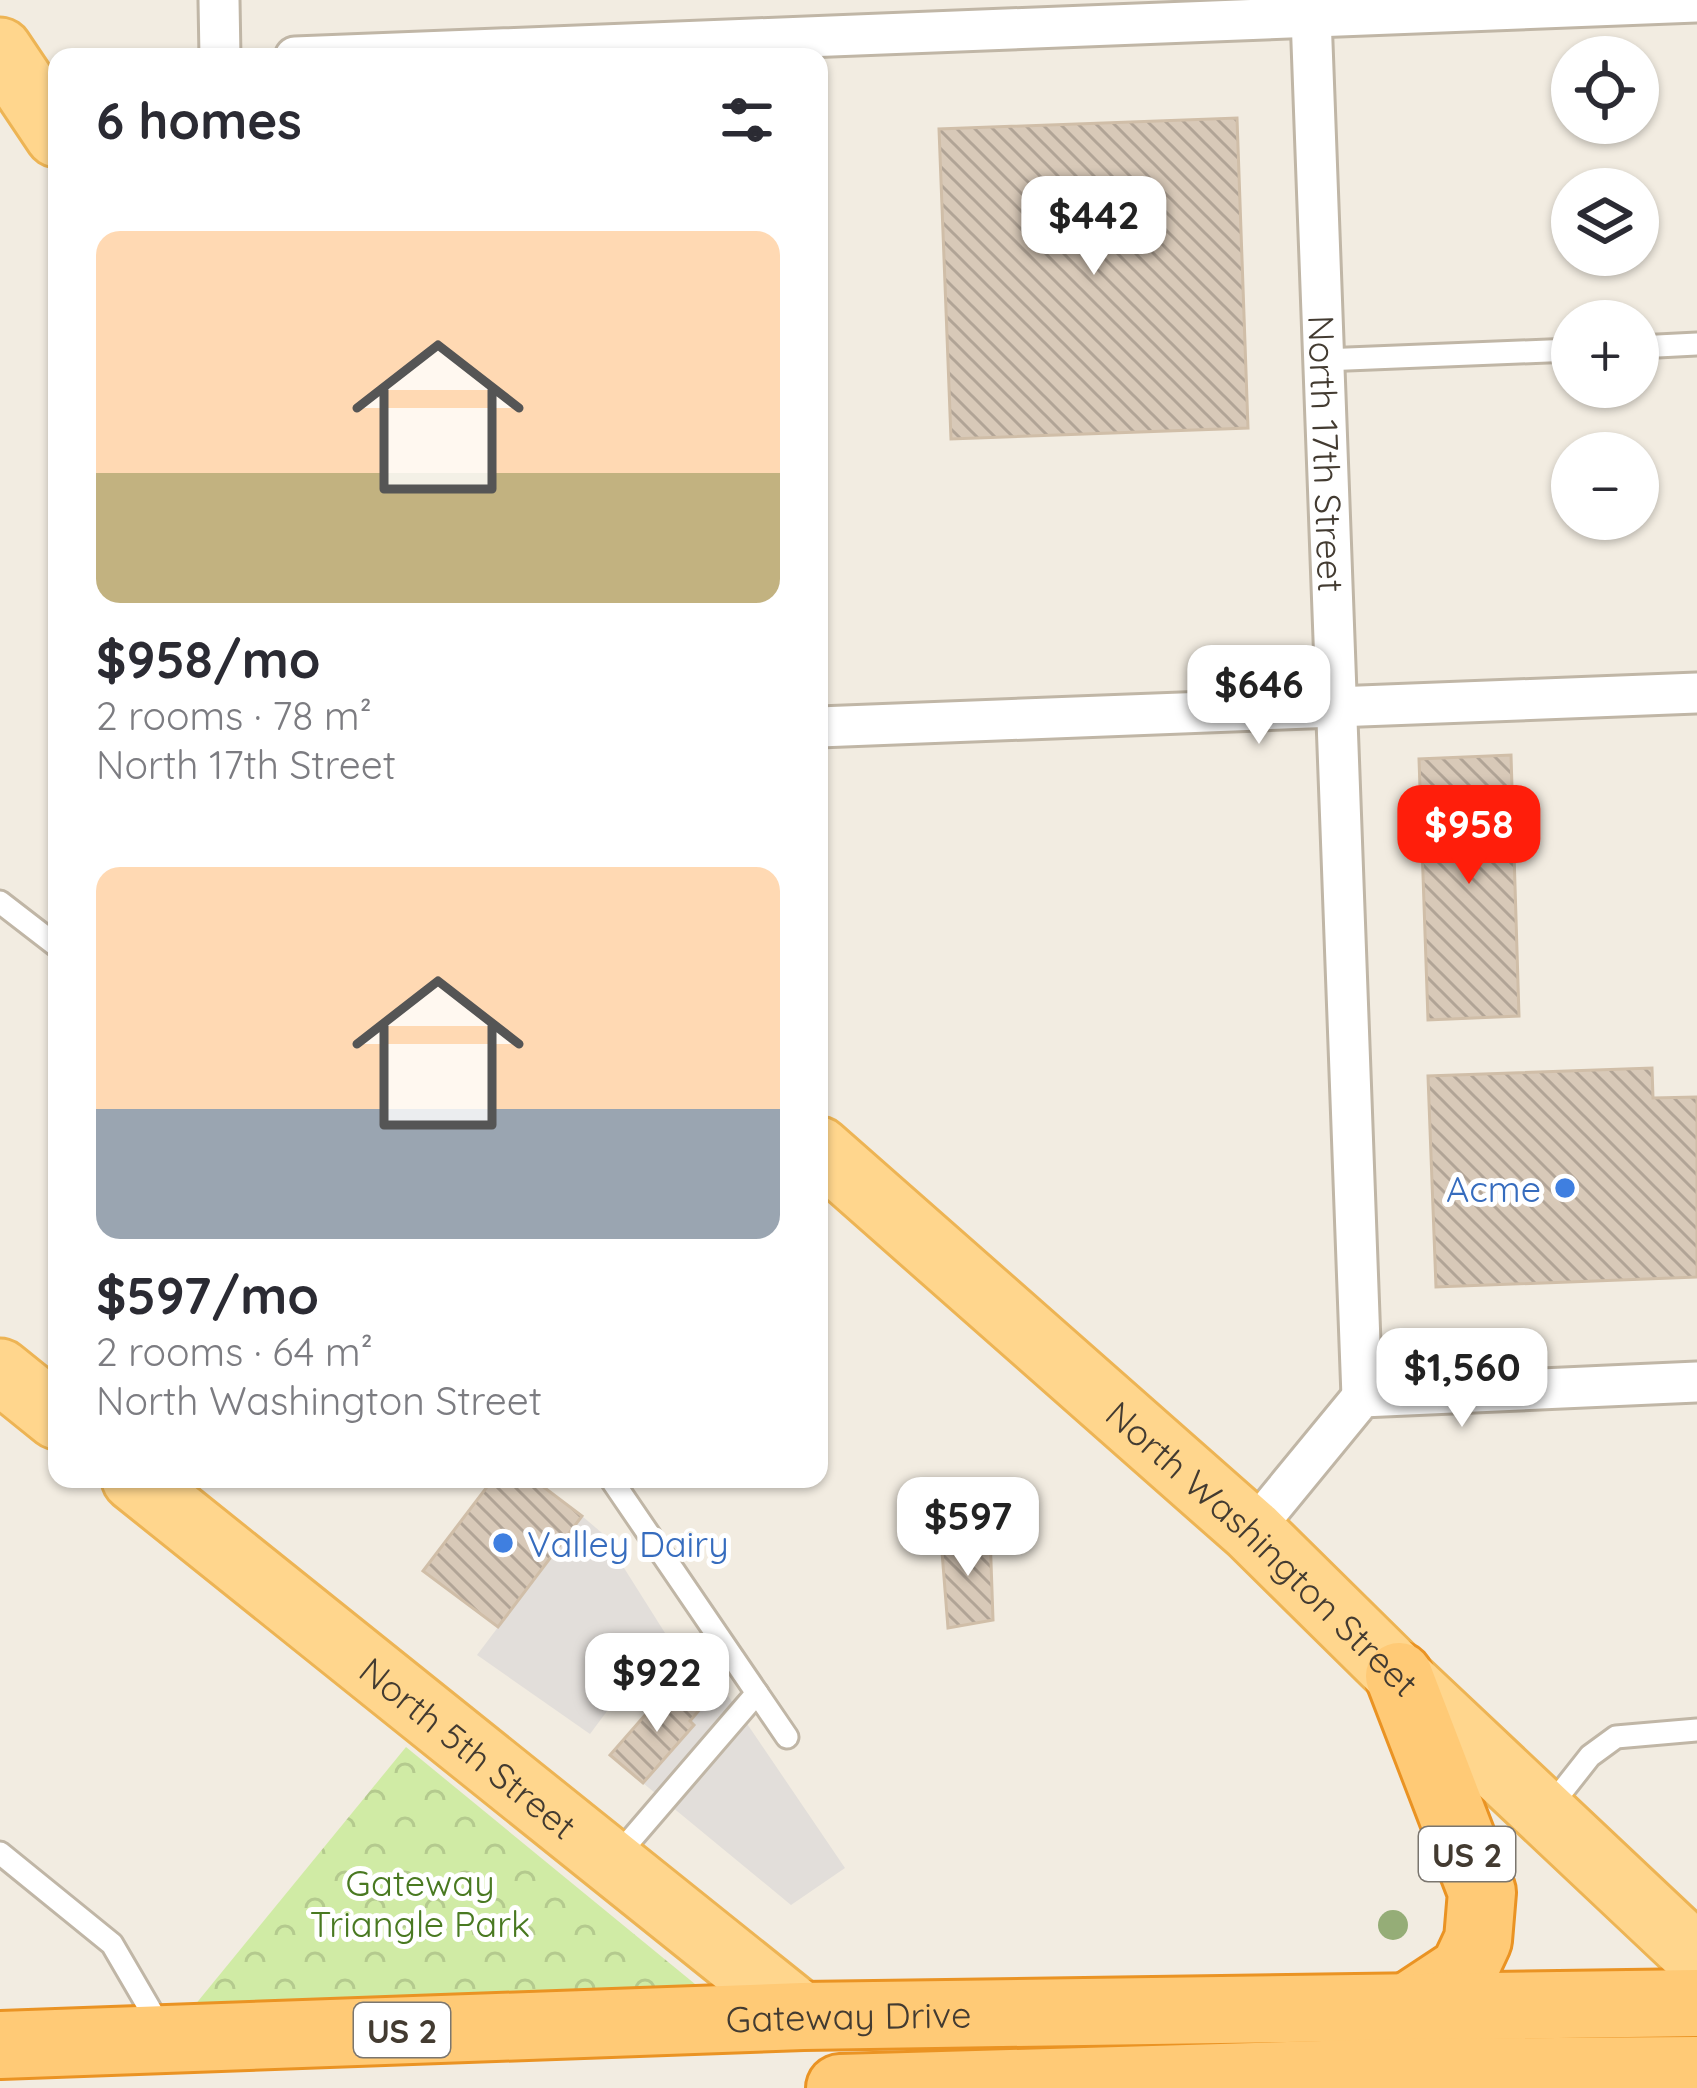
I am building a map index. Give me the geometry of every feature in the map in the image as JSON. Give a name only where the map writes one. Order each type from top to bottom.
[{"type":"highway","name":"US 2","points":[[1400,1676],[1482,1892],[1478,1940],[1464,1970],[1408,2008]]},
{"type":"highway","name":"Gateway Drive","points":[[0,2045],[803,2016],[1697,2003]]},
{"type":"highway","points":[[803,2016],[887,2087]]},
{"type":"highway","name":"Gateway Drive","points":[[840,2088],[1394,2080],[1697,2070]]},
{"type":"main road","points":[[0,50],[48,122]]},
{"type":"main road","name":"North Washington Street","points":[[828,1157],[1252,1531],[1697,1957]]},
{"type":"main road","points":[[0,1371],[48,1410]]},
{"type":"main road","name":"North 5th Street","points":[[145,1488],[803,2016]]},
{"type":"street","points":[[220,0],[220,48]]},
{"type":"street","points":[[519,48],[1697,2]]},
{"type":"street","name":"North 17th Street","points":[[1311,16],[1362,1397]]},
{"type":"street","points":[[828,728],[1697,693]]},
{"type":"street","points":[[1252,1531],[1362,1397],[1697,1382]]},
{"type":"lane","points":[[1659,346],[1697,344]]},
{"type":"lane","points":[[1323,360],[1551,351]]},
{"type":"lane","points":[[0,902],[48,939]]},
{"type":"lane","points":[[617,1488],[788,1737]]},
{"type":"lane","points":[[612,1862],[757,1693]]},
{"type":"lane","points":[[1545,1813],[1590,1756],[1616,1737],[1697,1730]]},
{"type":"lane","points":[[0,1853],[112,1944],[168,2039]]},
{"type":"green space","name":"Gateway Triangle Park","points":[[406,1747],[695,1984],[692,1992],[181,2022]]},
{"type":"shaded area","points":[[582,1516],[602,1533],[665,1633],[590,1734],[477,1655]]},
{"type":"shaded area","points":[[699,1653],[845,1868],[791,1905],[643,1783],[700,1709],[676,1687]]},
{"type":"building","points":[[1237,118],[1248,428],[951,439],[939,129]]},
{"type":"building","points":[[1511,755],[1519,1016],[1428,1020],[1419,759]]},
{"type":"building","name":"Acme","points":[[1652,1068],[1653,1098],[1697,1097],[1697,1277],[1436,1287],[1428,1076]]},
{"type":"building","name":"Valley Dairy","points":[[486,1488],[545,1488],[582,1516],[498,1627],[423,1571]]},
{"type":"building","points":[[990,1533],[993,1620],[948,1628],[941,1539]]},
{"type":"building","points":[[676,1687],[701,1708],[690,1721],[694,1725],[643,1783],[610,1755],[661,1697],[664,1701]]},
{"type":"place","name":"Acme","points":[[1565,1188]]},
{"type":"place","name":"Valley Dairy","points":[[503,1543]]}]
